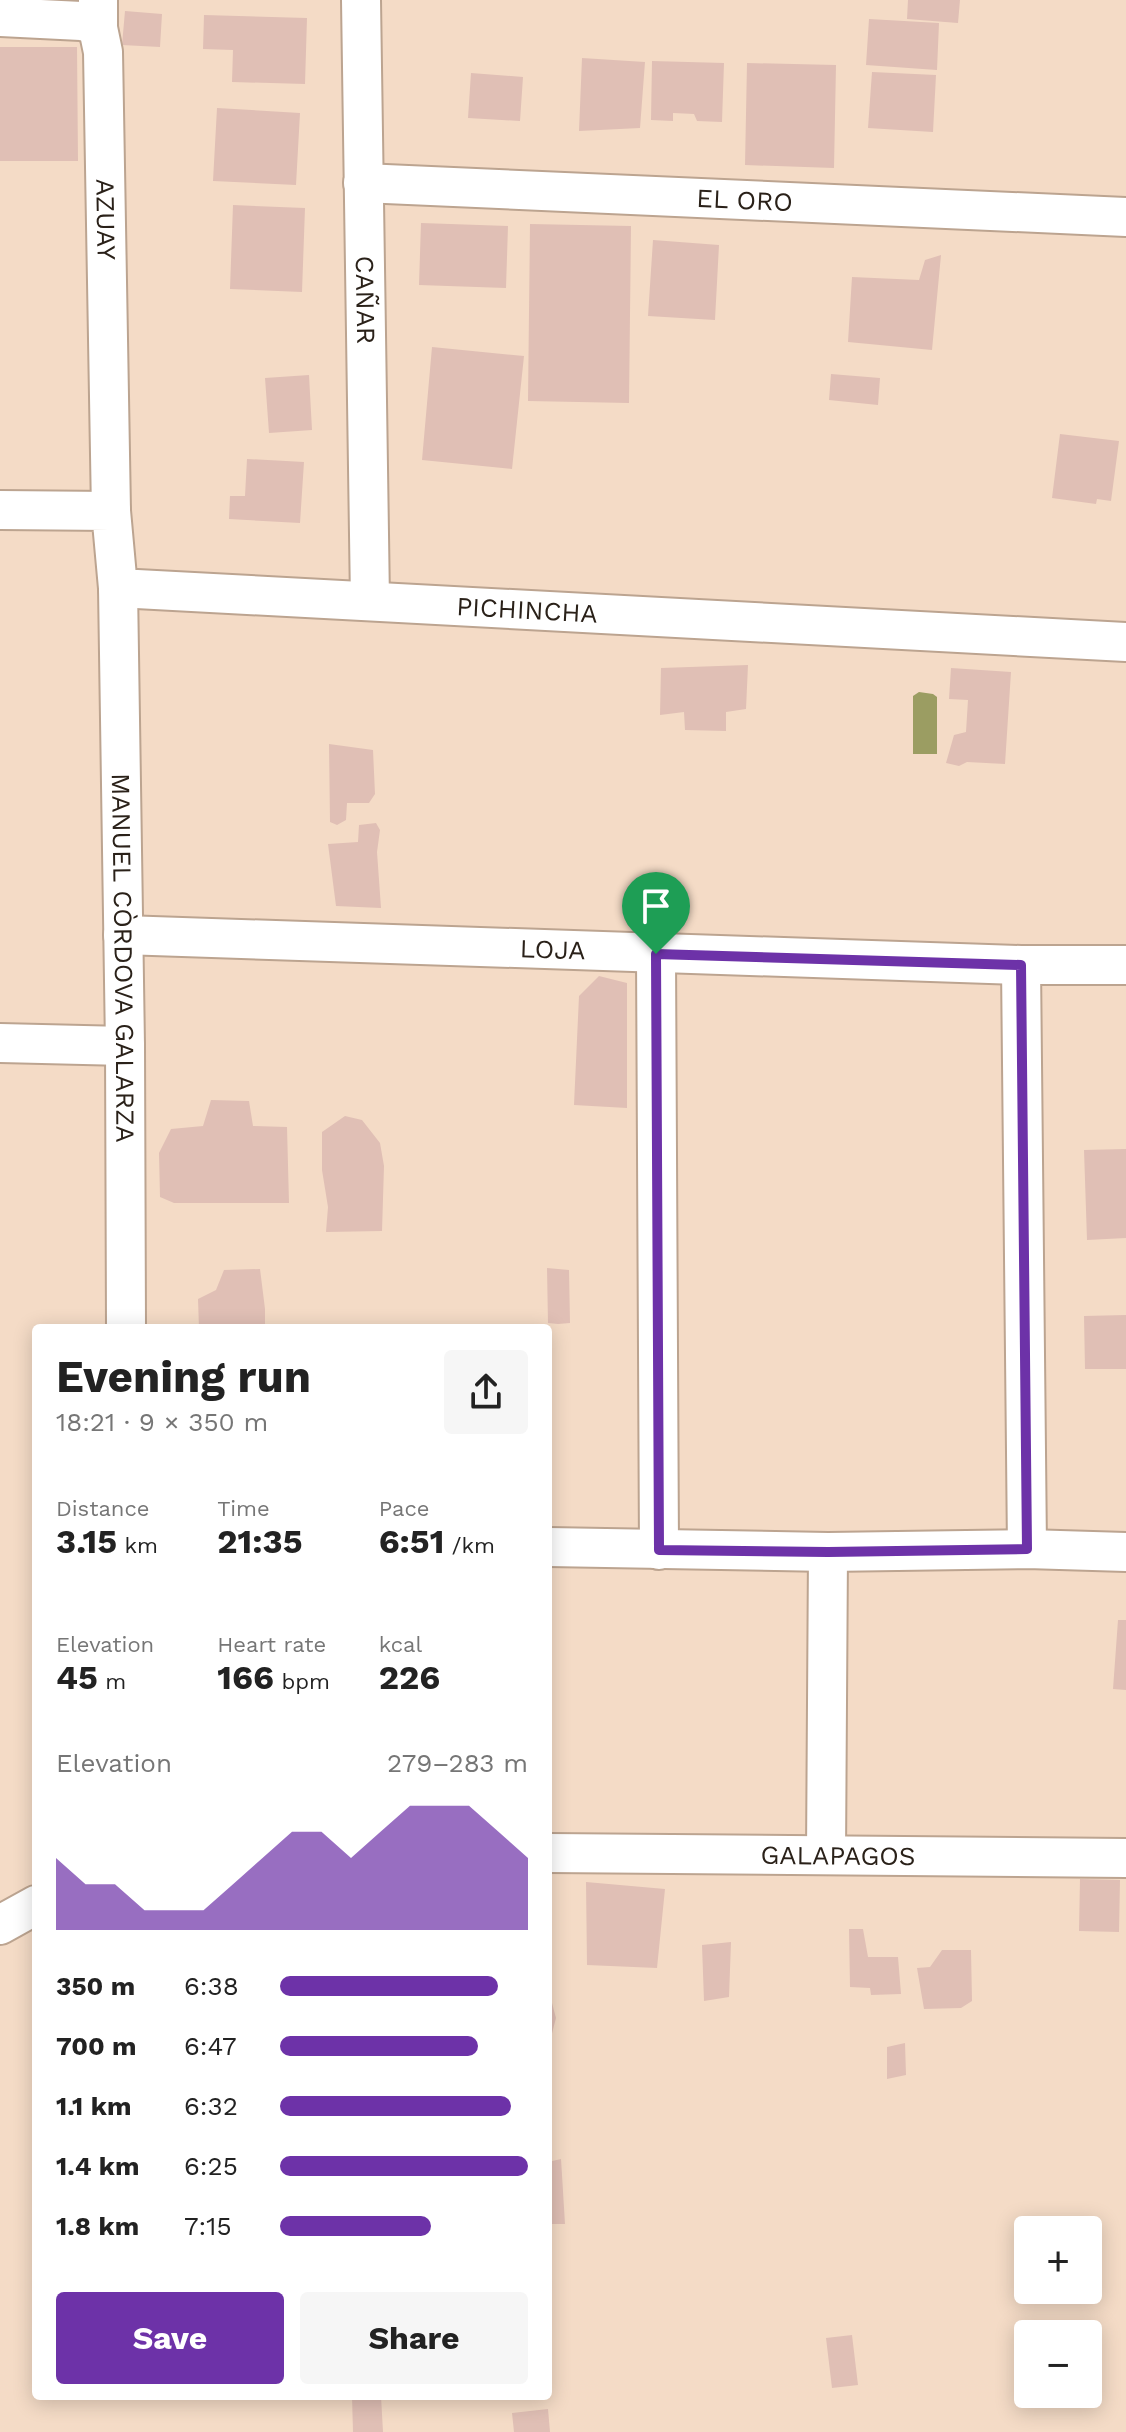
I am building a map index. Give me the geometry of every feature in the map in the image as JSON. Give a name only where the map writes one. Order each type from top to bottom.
[{"type":"street","name":"CAÑAR","points":[[361,0],[370,601]]},
{"type":"street","name":"AZUAY","points":[[0,17],[92,23],[98,14]]},
{"type":"street","name":"AZUAY","points":[[98,14],[103,52],[111,511]]},
{"type":"street","name":"EL ORO","points":[[363,183],[1126,217]]},
{"type":"street","points":[[0,510],[111,511],[118,588]]},
{"type":"street","name":"PICHINCHA","points":[[118,588],[1126,642]]},
{"type":"street","name":"MANUEL CÒRDOVA GALARZA","points":[[118,588],[126,1324]]},
{"type":"street","name":"LOJA","points":[[123,935],[1021,965],[1126,965]]},
{"type":"street","points":[[656,954],[659,1550]]},
{"type":"street","points":[[1021,965],[1027,1549]]},
{"type":"street","points":[[0,1043],[125,1046]]},
{"type":"street","points":[[552,1547],[828,1552],[1027,1549],[1126,1552]]},
{"type":"street","points":[[826,1855],[828,1552]]},
{"type":"street","name":"GALAPAGOS","points":[[552,1853],[1126,1858]]},
{"type":"street","points":[[0,1925],[32,1907]]},
{"type":"shaded area","points":[[919,692],[937,697],[937,754],[913,754],[913,696]]},
{"type":"building","points":[[908,0],[960,0],[958,23],[907,19]]},
{"type":"building","points":[[125,11],[162,14],[160,47],[122,45]]},
{"type":"building","points":[[204,15],[307,18],[305,84],[232,82],[233,50],[203,49]]},
{"type":"building","points":[[869,19],[939,23],[937,70],[866,65]]},
{"type":"building","points":[[0,47],[77,47],[78,161],[0,161]]},
{"type":"building","points":[[582,58],[645,62],[640,128],[579,131]]},
{"type":"building","points":[[652,61],[724,63],[722,122],[697,121],[694,114],[673,113],[673,121],[651,120]]},
{"type":"building","points":[[747,63],[836,65],[834,168],[745,165]]},
{"type":"building","points":[[872,72],[936,75],[933,132],[868,128]]},
{"type":"building","points":[[471,73],[523,77],[520,121],[468,118]]},
{"type":"building","points":[[217,108],[300,113],[296,185],[213,181]]},
{"type":"building","points":[[233,205],[305,208],[302,292],[230,289]]},
{"type":"building","points":[[421,223],[508,226],[506,288],[419,285]]},
{"type":"building","points":[[530,224],[631,226],[629,403],[528,401]]},
{"type":"building","points":[[653,240],[719,245],[715,320],[648,316]]},
{"type":"building","points":[[941,255],[932,350],[848,342],[852,277],[919,280],[925,260]]},
{"type":"building","points":[[432,347],[524,356],[512,469],[422,460]]},
{"type":"building","points":[[831,374],[880,378],[878,405],[829,400]]},
{"type":"building","points":[[309,375],[312,430],[269,433],[265,378]]},
{"type":"building","points":[[1060,434],[1119,441],[1111,501],[1097,499],[1096,504],[1052,498]]},
{"type":"building","points":[[247,459],[304,462],[300,523],[229,519],[230,496],[245,496]]},
{"type":"building","points":[[748,665],[746,709],[726,712],[726,731],[685,730],[684,712],[660,715],[661,668]]},
{"type":"building","points":[[951,668],[1011,672],[1005,764],[967,762],[959,766],[946,763],[954,735],[966,732],[968,700],[949,699]]},
{"type":"building","points":[[329,744],[373,750],[375,794],[369,803],[347,803],[346,820],[337,825],[330,822]]},
{"type":"building","points":[[376,823],[380,830],[377,852],[381,908],[336,906],[328,844],[358,842],[359,825]]},
{"type":"building","points":[[599,976],[627,983],[627,1108],[574,1105],[579,996]]},
{"type":"building","points":[[211,1100],[249,1101],[253,1126],[287,1127],[289,1203],[174,1203],[160,1197],[159,1153],[171,1129],[203,1126]]},
{"type":"building","points":[[345,1116],[362,1120],[380,1143],[384,1166],[382,1231],[326,1232],[328,1207],[322,1170],[322,1132]]},
{"type":"building","points":[[1126,1149],[1126,1238],[1087,1240],[1084,1150]]},
{"type":"building","points":[[547,1268],[569,1270],[570,1323],[548,1323]]},
{"type":"building","points":[[260,1269],[265,1324],[199,1324],[198,1299],[216,1290],[224,1270]]},
{"type":"building","points":[[1126,1315],[1126,1369],[1085,1369],[1084,1316]]},
{"type":"building","points":[[1118,1620],[1126,1620],[1126,1690],[1113,1689]]},
{"type":"building","points":[[1080,1879],[1120,1880],[1119,1932],[1079,1931]]},
{"type":"building","points":[[586,1882],[665,1889],[657,1968],[587,1965]]},
{"type":"building","points":[[849,1929],[863,1929],[868,1957],[898,1957],[901,1994],[871,1995],[870,1988],[850,1987]]},
{"type":"building","points":[[731,1942],[729,1997],[704,2001],[702,1945]]},
{"type":"building","points":[[942,1950],[971,1950],[972,2001],[961,2008],[924,2009],[917,1968],[930,1967]]},
{"type":"building","points":[[552,2003],[556,2018],[552,2033]]},
{"type":"building","points":[[905,2043],[906,2075],[887,2079],[887,2047]]},
{"type":"building","points":[[561,2159],[565,2224],[552,2224],[552,2161]]},
{"type":"building","points":[[852,2335],[858,2385],[832,2388],[826,2338]]},
{"type":"building","points":[[352,2400],[381,2400],[383,2432],[353,2432]]},
{"type":"building","points":[[548,2409],[550,2432],[514,2432],[512,2413]]},
{"type":"route","points":[[656,954],[1021,965],[1027,1549],[828,1552],[659,1550],[656,954]]}]
